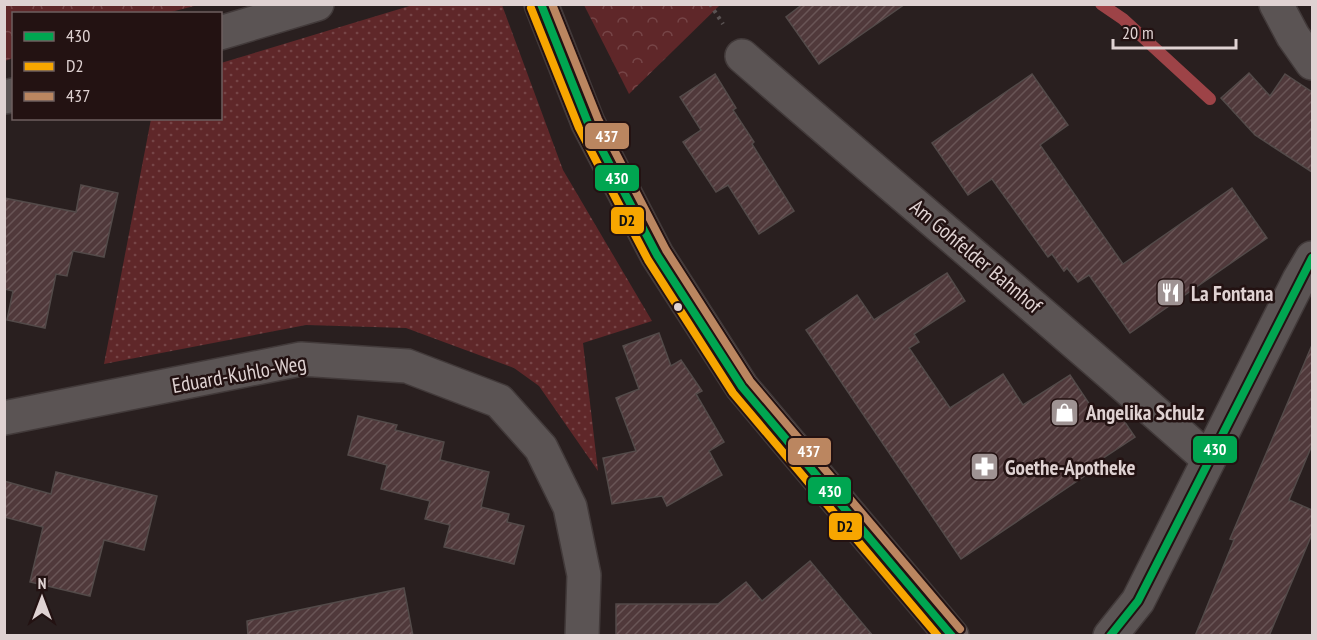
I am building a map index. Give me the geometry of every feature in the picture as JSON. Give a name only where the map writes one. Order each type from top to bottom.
[{"type":"main road","points":[[541,4],[588,123],[657,255],[742,387],[952,636]]},
{"type":"street","points":[[222,32],[317,4]]},
{"type":"street","points":[[1276,4],[1293,36],[1312,63]]},
{"type":"street","name":"Am Gohfelder Bahnhof","points":[[742,56],[874,172],[1037,307],[1208,459]]},
{"type":"street","points":[[1110,636],[1138,601],[1208,459],[1312,258]]},
{"type":"street","name":"Eduard-Kuhlo-Weg","points":[[4,418],[301,359],[407,366],[499,401],[541,448],[570,507],[584,575],[582,636]]},
{"type":"green space","points":[[5,4],[198,4],[171,12],[12,12],[12,58],[5,61]]},
{"type":"green space","points":[[416,4],[502,5],[563,170],[652,321],[583,343],[598,471],[539,386],[514,368],[406,328],[306,325],[104,364],[151,120],[222,120],[222,63]]},
{"type":"green space","points":[[584,5],[720,5],[629,94]]},
{"type":"building","points":[[803,4],[905,4],[819,64],[786,17]]},
{"type":"building","points":[[1249,73],[1270,96],[1285,74],[1312,92],[1312,172],[1255,135],[1221,98]]},
{"type":"building","points":[[715,74],[736,108],[733,110],[754,142],[752,144],[794,211],[759,234],[728,185],[716,192],[683,142],[701,130],[680,97]]},
{"type":"building","points":[[1032,74],[1068,125],[1040,145],[1123,264],[1232,188],[1267,238],[1130,333],[1089,275],[1078,282],[1067,268],[1064,271],[1052,254],[1048,257],[992,179],[968,195],[932,143]]},
{"type":"building","points":[[81,185],[118,193],[104,257],[73,251],[67,276],[56,274],[45,328],[7,320],[13,291],[4,289],[4,198],[76,212]]},
{"type":"building","points":[[947,273],[965,301],[914,334],[919,342],[909,348],[950,408],[1003,374],[1023,405],[1070,375],[1100,420],[1116,409],[1135,437],[1099,461],[1101,465],[961,559],[806,330],[857,295],[874,320]]},
{"type":"building","points":[[659,333],[671,366],[681,360],[702,391],[696,394],[724,442],[709,451],[722,475],[667,506],[662,496],[612,504],[603,458],[636,451],[616,398],[639,389],[623,346]]},
{"type":"building","points":[[1312,345],[1312,445],[1289,500],[1312,510],[1312,534],[1269,636],[1195,636],[1234,540],[1230,539]]},
{"type":"building","points":[[358,416],[397,425],[395,430],[444,442],[440,460],[489,472],[481,507],[509,514],[507,522],[524,526],[514,564],[444,547],[450,525],[425,519],[430,501],[381,489],[387,465],[348,455]]},
{"type":"building","points":[[56,472],[157,496],[144,550],[104,540],[90,596],[30,582],[43,527],[4,517],[4,481],[51,494]]},
{"type":"building","points":[[810,561],[873,636],[616,636],[616,604],[718,604],[746,582],[762,601]]},
{"type":"building","points":[[404,588],[413,636],[248,636],[247,621]]},
{"type":"waterway","points":[[1101,4],[1123,19],[1210,99]]},
{"type":"transit line","name":"430","points":[[541,4],[588,123],[657,255],[742,387],[952,636]]},
{"type":"transit line","name":"437","points":[[552,4],[598,119],[666,250],[750,381],[960,629]]},
{"type":"transit line","name":"D2","points":[[531,8],[579,128],[648,260],[733,393],[938,636]]},
{"type":"transit line","name":"430","points":[[1110,636],[1138,601],[1312,258]]},
{"type":"place","name":"La Fontana","points":[[1170,293]]},
{"type":"place","name":"Angelika Schulz","points":[[1065,412]]},
{"type":"place","name":"Goethe-Apotheke","points":[[984,467]]}]
